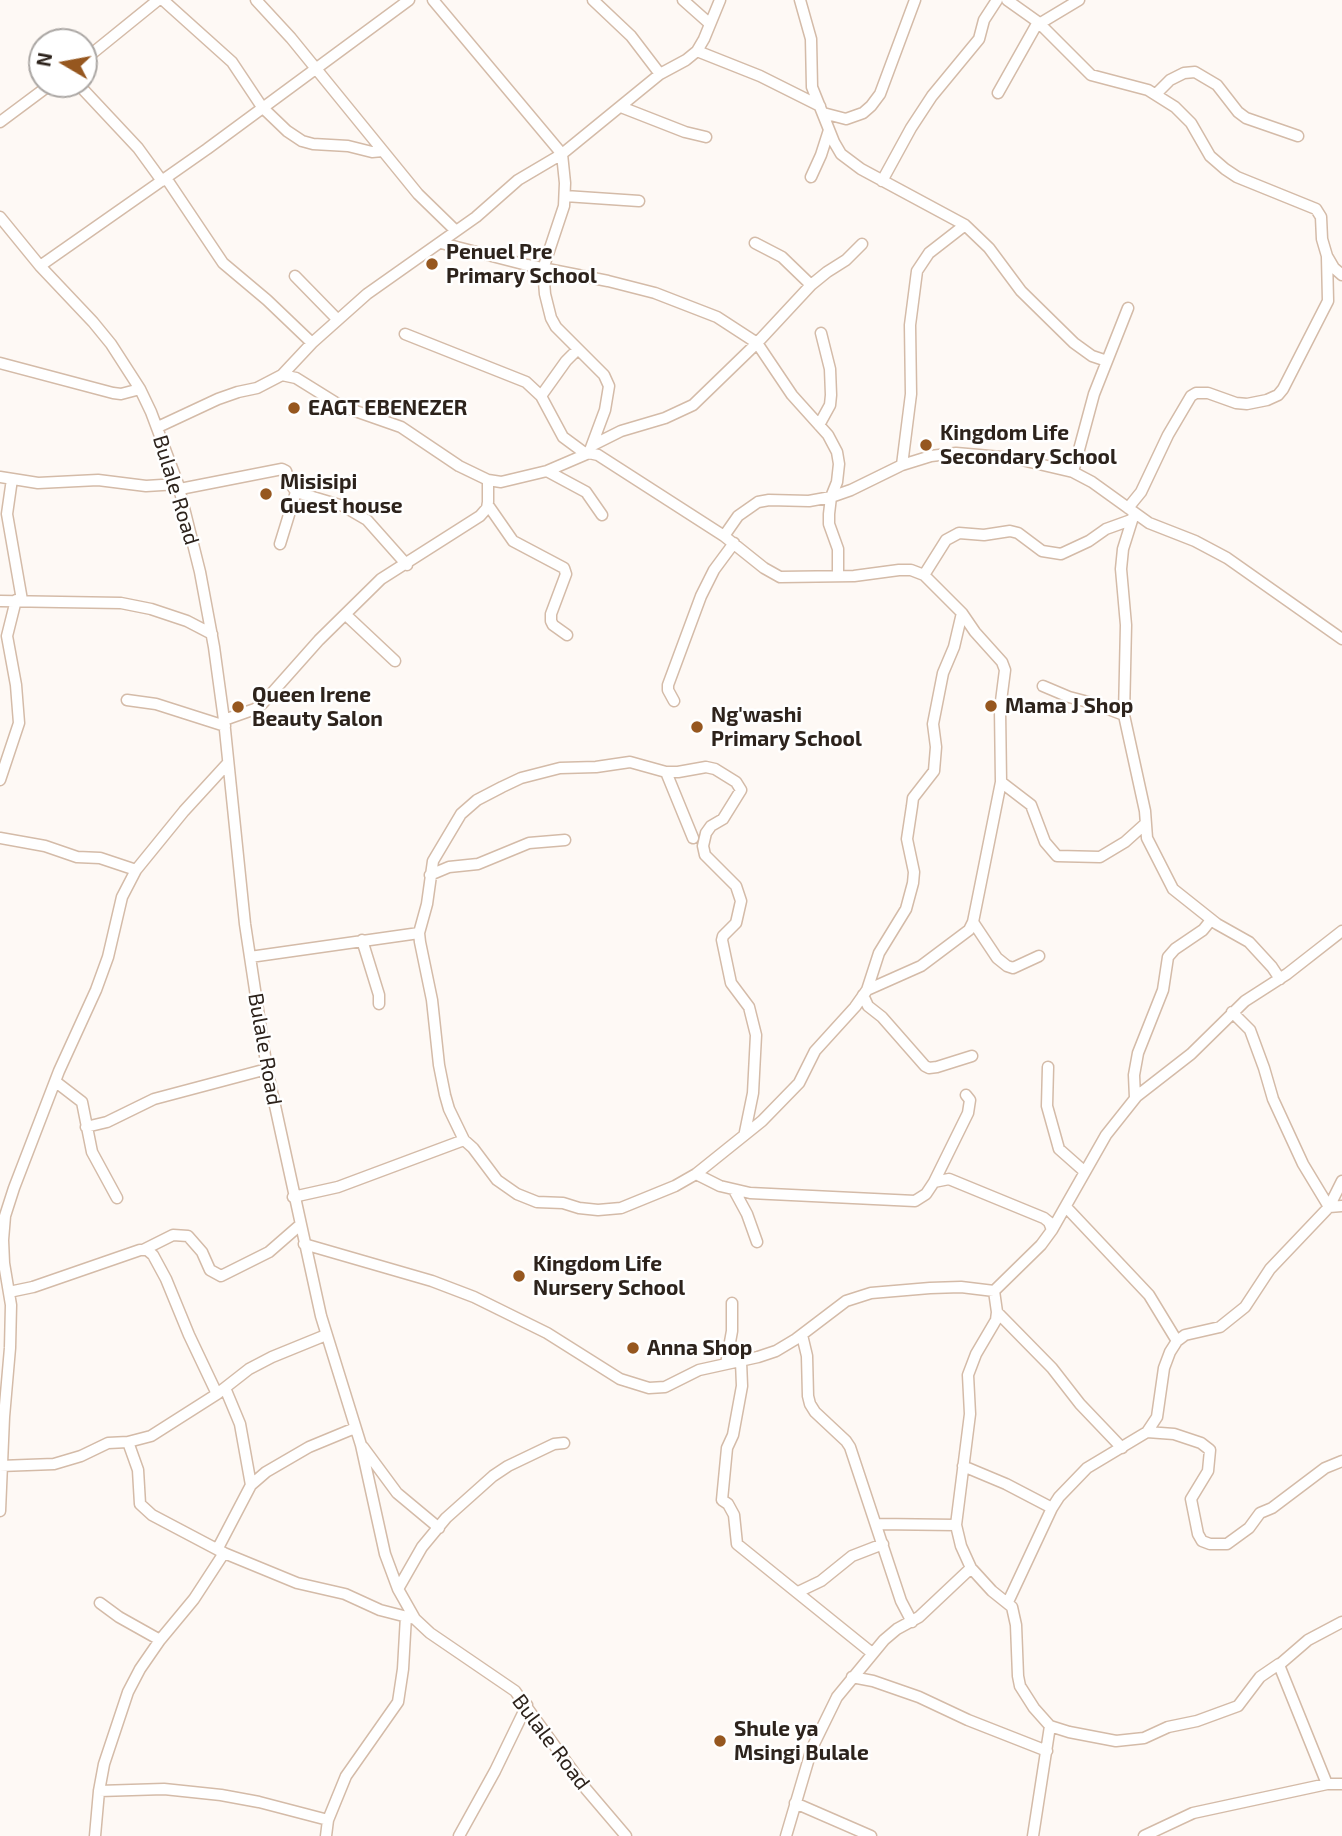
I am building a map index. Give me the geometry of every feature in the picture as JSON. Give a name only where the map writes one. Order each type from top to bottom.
[{"type":"street","points":[[98,49],[161,0],[232,62],[262,107],[287,131],[302,141],[348,146],[372,152],[383,151]]},
{"type":"street","points":[[256,0],[291,38],[418,194],[456,231]]},
{"type":"street","points":[[40,266],[409,0]]},
{"type":"street","points":[[433,0],[562,154],[565,196],[561,218],[544,269],[545,294],[551,318],[577,350],[604,375],[609,386],[609,396],[590,451]]},
{"type":"street","points":[[593,0],[631,36],[660,74]]},
{"type":"street","points":[[683,0],[710,24]]},
{"type":"street","points":[[158,427],[218,399],[257,388],[282,374],[337,319],[367,294],[476,217],[518,180],[562,154],[660,74],[686,60],[696,51],[720,0]]},
{"type":"street","points":[[800,0],[811,40],[812,87],[841,154],[882,181],[965,225],[989,248],[1021,291],[1074,343],[1092,356],[1107,361]]},
{"type":"street","points":[[696,51],[760,76],[822,110],[846,119],[863,113],[880,94],[915,0]]},
{"type":"street","points":[[882,181],[932,96],[979,39],[984,20],[997,0]]},
{"type":"street","points":[[1007,0],[1039,23],[1091,75],[1156,94],[1183,114],[1215,162],[1237,177],[1319,212],[1326,257],[1328,301],[1283,389],[1278,395],[1267,400],[1247,404],[1208,393],[1191,396],[1168,435],[1131,514],[1121,569],[1126,625],[1124,715],[1145,811],[1147,838],[1173,889],[1211,920],[1252,945],[1279,979]]},
{"type":"street","points":[[998,93],[1039,23],[1079,0]]},
{"type":"street","points":[[1156,94],[1170,80],[1184,73],[1195,72],[1217,85],[1246,118],[1298,136]]},
{"type":"street","points":[[0,122],[32,98]]},
{"type":"street","points":[[91,98],[164,179],[223,262],[312,343]]},
{"type":"street","points":[[621,107],[685,132],[706,137]]},
{"type":"street","points":[[811,177],[829,130]]},
{"type":"street","points":[[565,196],[639,201]]},
{"type":"street","name":"Bulale Road","points":[[0,216],[40,266],[99,330],[140,389],[158,427],[179,486],[212,634],[250,957],[267,1069],[293,1197],[326,1335],[361,1445],[386,1554],[398,1589],[410,1618],[508,1686],[527,1705],[579,1781],[626,1836]]},
{"type":"street","points":[[902,466],[911,394],[910,325],[917,271],[929,253],[965,225]]},
{"type":"street","points":[[441,243],[655,293],[717,317],[757,343],[792,395],[833,442],[839,464],[837,482],[831,497],[829,524],[838,549],[838,576]]},
{"type":"street","points":[[755,243],[782,257],[811,285]]},
{"type":"street","points":[[282,374],[296,378],[348,409],[401,427],[459,466],[488,480],[501,482],[547,471],[590,451],[621,431],[665,418],[693,405],[757,343],[811,285],[846,260],[862,244]]},
{"type":"street","points":[[1326,257],[1342,275]]},
{"type":"street","points":[[295,276],[337,319]]},
{"type":"street","points":[[1073,472],[1094,394],[1128,308]]},
{"type":"street","points":[[820,425],[830,404],[831,395],[830,369],[821,333]]},
{"type":"street","points":[[405,334],[526,382],[541,396],[563,437],[617,466],[734,542],[764,568],[780,577],[838,576],[899,569],[924,575],[962,613],[1002,662],[1005,670],[1000,709],[1001,782],[974,922],[964,934],[927,962],[865,992]]},
{"type":"street","points":[[541,396],[577,350]]},
{"type":"street","points":[[0,363],[113,393],[121,394],[140,389]]},
{"type":"street","points":[[724,536],[738,516],[758,502],[810,501],[831,497],[931,456],[969,453],[1013,458],[1073,472],[1109,493],[1131,514],[1195,541],[1227,558],[1342,639]]},
{"type":"street","points":[[0,477],[38,483],[99,480],[146,486],[179,486],[282,469],[286,471],[296,492],[343,506],[367,520],[407,565]]},
{"type":"street","points":[[547,471],[586,492],[602,514]]},
{"type":"street","points":[[0,780],[19,723],[16,685],[7,636],[19,600],[7,514],[12,479]]},
{"type":"street","points":[[488,480],[488,505],[513,541],[564,568],[566,574],[551,614],[551,621],[567,635]]},
{"type":"street","points":[[280,544],[296,492]]},
{"type":"street","points":[[127,700],[156,704],[224,723],[255,709],[381,579],[469,525],[488,505]]},
{"type":"street","points":[[924,575],[946,540],[959,533],[984,535],[1010,531],[1018,533],[1042,551],[1061,554],[1089,541],[1131,514]]},
{"type":"street","points":[[674,701],[668,691],[668,685],[701,596],[714,570],[734,542]]},
{"type":"street","points":[[0,601],[121,603],[151,609],[187,621],[212,634]]},
{"type":"street","points":[[745,1132],[753,1093],[756,1035],[749,1007],[731,983],[722,940],[736,923],[741,901],[736,886],[705,855],[703,846],[706,833],[711,826],[723,819],[741,790],[736,782],[715,769],[706,767],[666,772],[630,762],[560,768],[521,778],[477,800],[461,814],[433,861],[427,904],[419,933],[432,1000],[441,1075],[449,1110],[464,1140],[497,1180],[517,1194],[537,1202],[563,1203],[598,1210],[621,1208],[675,1186],[696,1174],[770,1113],[799,1083],[815,1051],[865,992],[879,953],[906,909],[913,883],[914,872],[907,839],[913,798],[934,771],[936,747],[933,724],[943,673],[954,647],[962,613]]},
{"type":"street","points":[[346,615],[394,661]]},
{"type":"street","points":[[1043,686],[1069,698],[1124,715]]},
{"type":"street","points":[[0,1511],[4,1417],[9,1379],[5,1323],[9,1292],[4,1263],[5,1216],[24,1159],[96,990],[108,957],[122,897],[136,870],[228,763]]},
{"type":"street","points":[[666,772],[693,838]]},
{"type":"street","points":[[1001,782],[1031,805],[1045,842],[1057,856],[1100,857],[1125,842],[1145,824]]},
{"type":"street","points":[[0,838],[45,846],[77,857],[100,858],[136,870]]},
{"type":"street","points":[[429,875],[449,867],[478,864],[529,843],[565,840]]},
{"type":"street","points":[[1135,1098],[1138,1053],[1163,990],[1168,957],[1203,930],[1211,920]]},
{"type":"street","points":[[974,922],[997,958],[1007,966],[1013,968],[1039,956]]},
{"type":"street","points":[[994,1291],[1041,1245],[1052,1230],[1106,1135],[1135,1098],[1191,1054],[1245,1001],[1342,931]]},
{"type":"street","points":[[250,957],[419,933]]},
{"type":"street","points":[[362,940],[379,995],[379,1004]]},
{"type":"street","points":[[865,992],[868,1006]]},
{"type":"street","points":[[857,1004],[868,1006],[882,1017],[929,1068],[972,1055]]},
{"type":"street","points":[[1232,1013],[1250,1030],[1286,1133],[1329,1208]]},
{"type":"street","points":[[1048,1067],[1046,1106],[1059,1149],[1085,1172]]},
{"type":"street","points":[[86,1127],[107,1122],[154,1099],[267,1069]]},
{"type":"street","points":[[56,1082],[82,1102],[94,1158],[117,1198]]},
{"type":"street","points":[[696,1174],[707,1181],[750,1193],[915,1201],[926,1194],[934,1182],[968,1113],[970,1100],[966,1095]]},
{"type":"street","points":[[293,1197],[338,1187],[464,1140]]},
{"type":"street","points":[[934,1182],[949,1179],[969,1186],[1044,1218],[1052,1230]]},
{"type":"street","points":[[1008,1602],[1052,1508],[1087,1468],[1147,1432],[1157,1417],[1164,1368],[1177,1341],[1185,1335],[1216,1329],[1237,1314],[1252,1299],[1270,1269],[1329,1208],[1342,1181]]},
{"type":"street","points":[[734,1189],[757,1242]]},
{"type":"street","points":[[1329,1208],[1342,1206]]},
{"type":"street","points":[[1066,1207],[1149,1295],[1177,1341]]},
{"type":"street","points":[[9,1292],[33,1287],[144,1250],[173,1235],[188,1236],[202,1252],[210,1270],[221,1276],[269,1252],[300,1225]]},
{"type":"street","points":[[304,1244],[432,1281],[474,1297],[526,1321],[592,1359],[620,1379],[649,1388],[665,1387],[699,1370],[778,1350],[846,1301],[871,1293],[961,1287],[994,1291]]},
{"type":"street","points":[[144,1250],[153,1255],[166,1279],[188,1335],[240,1424],[251,1485]]},
{"type":"street","points":[[994,1291],[996,1320],[968,1375],[971,1403],[956,1525],[961,1546],[971,1568],[992,1591],[1008,1602],[1015,1614],[1020,1686],[1050,1726],[1091,1738],[1116,1741],[1144,1738],[1168,1727],[1197,1721],[1238,1706],[1260,1677],[1308,1640],[1342,1622]]},
{"type":"street","points":[[726,1364],[732,1331],[732,1303]]},
{"type":"street","points":[[997,1312],[1052,1368],[1080,1404],[1122,1448]]},
{"type":"street","points":[[1,1466],[54,1464],[81,1456],[108,1443],[151,1436],[221,1391],[249,1369],[326,1335]]},
{"type":"street","points":[[802,1335],[807,1356],[810,1404],[850,1447],[901,1601],[912,1622]]},
{"type":"street","points":[[741,1361],[742,1386],[733,1435],[727,1448],[722,1500],[728,1504],[734,1515],[739,1547],[872,1653]]},
{"type":"street","points":[[95,1836],[99,1791],[119,1713],[140,1669],[194,1599],[221,1551],[251,1485],[266,1472],[309,1447],[355,1428]]},
{"type":"street","points":[[1147,1432],[1174,1434],[1201,1443],[1210,1450],[1208,1471],[1191,1499],[1198,1534],[1202,1541],[1210,1544],[1227,1544],[1249,1528],[1260,1513],[1325,1468],[1342,1461]]},
{"type":"street","points":[[128,1441],[138,1470],[140,1504],[144,1510],[221,1551],[297,1583],[345,1594],[380,1610],[410,1618],[398,1702],[346,1776],[327,1820],[326,1836]]},
{"type":"street","points":[[398,1589],[422,1547],[493,1476],[545,1448],[564,1443]]},
{"type":"street","points":[[361,1445],[397,1493],[439,1528]]},
{"type":"street","points":[[963,1466],[1052,1508]]},
{"type":"street","points":[[877,1524],[956,1525]]},
{"type":"street","points":[[798,1592],[821,1581],[852,1556],[883,1544]]},
{"type":"street","points":[[786,1836],[812,1748],[827,1716],[852,1677],[897,1629],[912,1622],[927,1610],[971,1568]]},
{"type":"street","points":[[100,1603],[160,1640]]},
{"type":"street","points":[[1279,1664],[1281,1675],[1293,1697],[1327,1784]]},
{"type":"street","points":[[852,1677],[873,1681],[919,1697],[968,1720],[1047,1751]]},
{"type":"street","points":[[459,1836],[527,1705]]},
{"type":"street","points":[[1032,1836],[1050,1726]]},
{"type":"street","points":[[1144,1836],[1160,1833],[1193,1813],[1327,1784],[1342,1784]]},
{"type":"street","points":[[99,1791],[164,1789],[221,1795],[327,1820]]},
{"type":"street","points":[[795,1803],[871,1836]]},
{"type":"place","name":"Penuel Pre Primary School","points":[[432,264]]},
{"type":"place","name":"EAGT EBENEZER","points":[[294,408]]},
{"type":"place","name":"Kingdom Life Secondary School","points":[[926,445]]},
{"type":"place","name":"Misisipi Guest house","points":[[266,494]]},
{"type":"place","name":"Mama J Shop","points":[[991,706]]},
{"type":"place","name":"Queen Irene Beauty Salon","points":[[238,707]]},
{"type":"place","name":"Ng'washi Primary School","points":[[697,727]]},
{"type":"place","name":"Kingdom Life Nursery School","points":[[519,1276]]},
{"type":"place","name":"Anna Shop","points":[[633,1348]]},
{"type":"place","name":"Shule ya Msingi Bulale","points":[[720,1741]]}]
